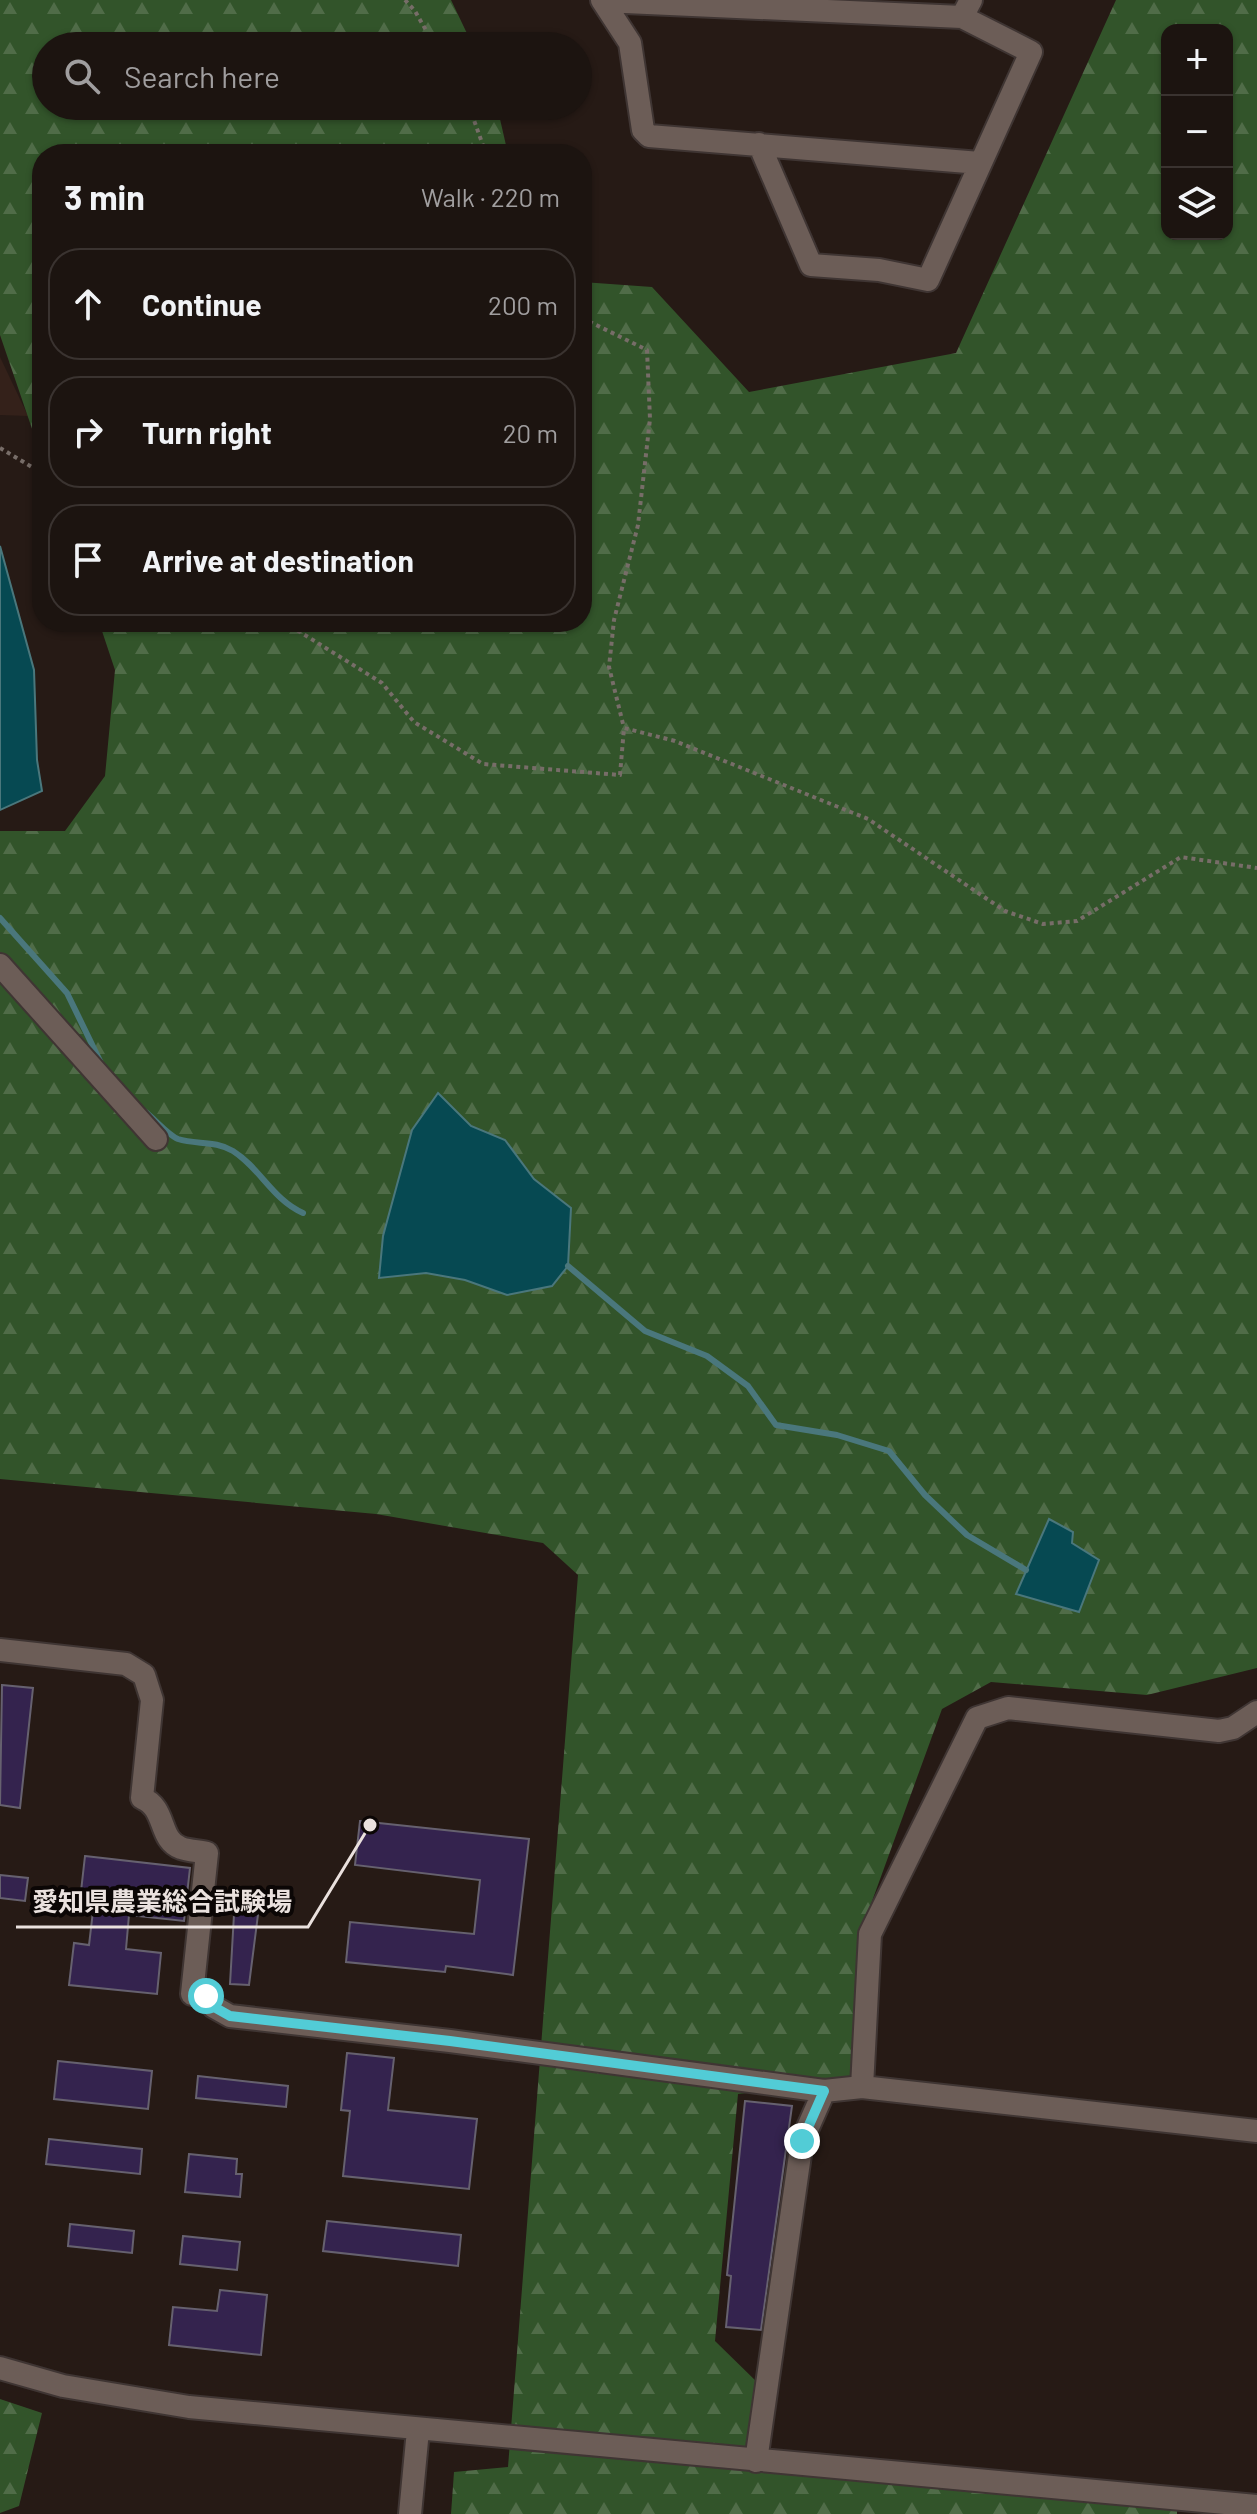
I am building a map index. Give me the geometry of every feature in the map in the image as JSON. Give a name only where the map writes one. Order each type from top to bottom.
[{"type":"street","points":[[603,1],[967,9],[1031,52],[928,280],[879,270],[811,265],[759,144]]},
{"type":"street","points":[[603,1],[630,43],[643,130],[649,136],[980,163]]},
{"type":"street","points":[[0,965],[156,1139]]},
{"type":"street","points":[[0,1650],[126,1664],[144,1675],[152,1700],[142,1798],[159,1811],[168,1840],[179,1848],[207,1853],[192,1994],[206,1996],[214,2007],[230,2016],[450,2041],[824,2091],[862,2087],[1257,2131]]},
{"type":"street","points":[[862,2087],[870,1934],[977,1718],[1008,1708],[1219,1731],[1233,1728],[1257,1712]]},
{"type":"street","points":[[756,2461],[802,2141],[824,2091]]},
{"type":"street","points":[[0,2368],[63,2386],[174,2404],[418,2430],[1257,2506]]},
{"type":"street","points":[[410,2514],[418,2430]]},
{"type":"path","points":[[405,0],[427,32]]},
{"type":"path","points":[[474,120],[482,144]]},
{"type":"path","points":[[300,632],[382,683],[414,722],[483,764],[620,775],[624,728],[609,667],[614,620],[638,525],[650,419],[647,350],[592,323]]},
{"type":"path","points":[[0,448],[32,467]]},
{"type":"path","points":[[624,728],[675,741],[868,819],[1005,911],[1043,924],[1077,921],[1181,857],[1257,868]]},
{"type":"shaded area","points":[[0,357],[28,416],[0,415]]},
{"type":"green space","points":[[0,0],[451,0],[466,32],[32,32],[32,120],[500,120],[506,144],[32,144],[32,429],[0,335]]},
{"type":"green space","points":[[1116,0],[1257,0],[1257,1668],[1147,1695],[991,1682],[942,1709],[863,1926],[855,2080],[738,2094],[715,2341],[760,2385],[749,2469],[1177,2509],[1177,2514],[451,2514],[454,2472],[508,2467],[578,1575],[543,1543],[376,1514],[0,1479],[0,831],[65,831],[105,776],[115,670],[102,632],[592,632],[592,283],[652,287],[749,392],[956,353]]},
{"type":"green space","points":[[0,2399],[42,2413],[19,2506],[0,2513]]},
{"type":"water","points":[[0,546],[34,670],[37,760],[42,791],[0,810]]},
{"type":"water","points":[[438,1093],[471,1126],[505,1140],[534,1179],[571,1208],[568,1266],[552,1286],[507,1295],[465,1280],[426,1273],[379,1278],[383,1236],[412,1130]]},
{"type":"water","points":[[1049,1519],[1073,1532],[1072,1543],[1099,1560],[1079,1612],[1016,1594]]},
{"type":"building","points":[[2,1685],[33,1688],[20,1808],[0,1805]]},
{"type":"building","points":[[360,1821],[529,1839],[513,1975],[446,1966],[445,1972],[346,1962],[350,1922],[474,1934],[480,1880],[355,1865]]},
{"type":"building","points":[[85,1856],[190,1868],[184,1921],[129,1915],[126,1949],[161,1953],[157,1994],[69,1985],[74,1943],[89,1945],[93,1911],[79,1909]]},
{"type":"building","points":[[0,1875],[28,1878],[25,1901],[0,1898]]},
{"type":"building","points":[[235,1897],[260,1899],[249,1985],[230,1984]]},
{"type":"building","points":[[347,2053],[394,2058],[388,2110],[477,2119],[469,2189],[343,2176],[350,2111],[341,2110]]},
{"type":"building","points":[[58,2061],[152,2071],[148,2109],[54,2099]]},
{"type":"building","points":[[198,2076],[288,2086],[286,2107],[196,2098]]},
{"type":"building","points":[[745,2101],[792,2106],[761,2330],[726,2327],[731,2276],[727,2275]]},
{"type":"building","points":[[49,2139],[142,2149],[140,2174],[46,2164]]},
{"type":"building","points":[[189,2154],[237,2159],[236,2174],[242,2174],[240,2197],[185,2192]]},
{"type":"building","points":[[327,2221],[461,2235],[458,2266],[323,2251]]},
{"type":"building","points":[[70,2224],[134,2231],[132,2253],[68,2246]]},
{"type":"building","points":[[183,2236],[240,2242],[237,2270],[180,2264]]},
{"type":"building","points":[[220,2290],[267,2295],[261,2355],[169,2345],[173,2307],[217,2311]]},
{"type":"waterway","points":[[0,918],[67,993],[102,1065]]},
{"type":"waterway","points":[[144,1111],[178,1139],[219,1145],[233,1151],[283,1200],[303,1213]]},
{"type":"waterway","points":[[568,1266],[645,1331],[707,1356],[748,1386],[776,1425],[837,1435],[889,1451],[925,1495],[967,1535],[1026,1570]]},
{"type":"place","name":"愛知県農業総合試験場","points":[[370,1825]]},
{"type":"route","points":[[206,1996],[214,2007],[230,2016],[450,2041],[824,2091],[802,2141]]}]
